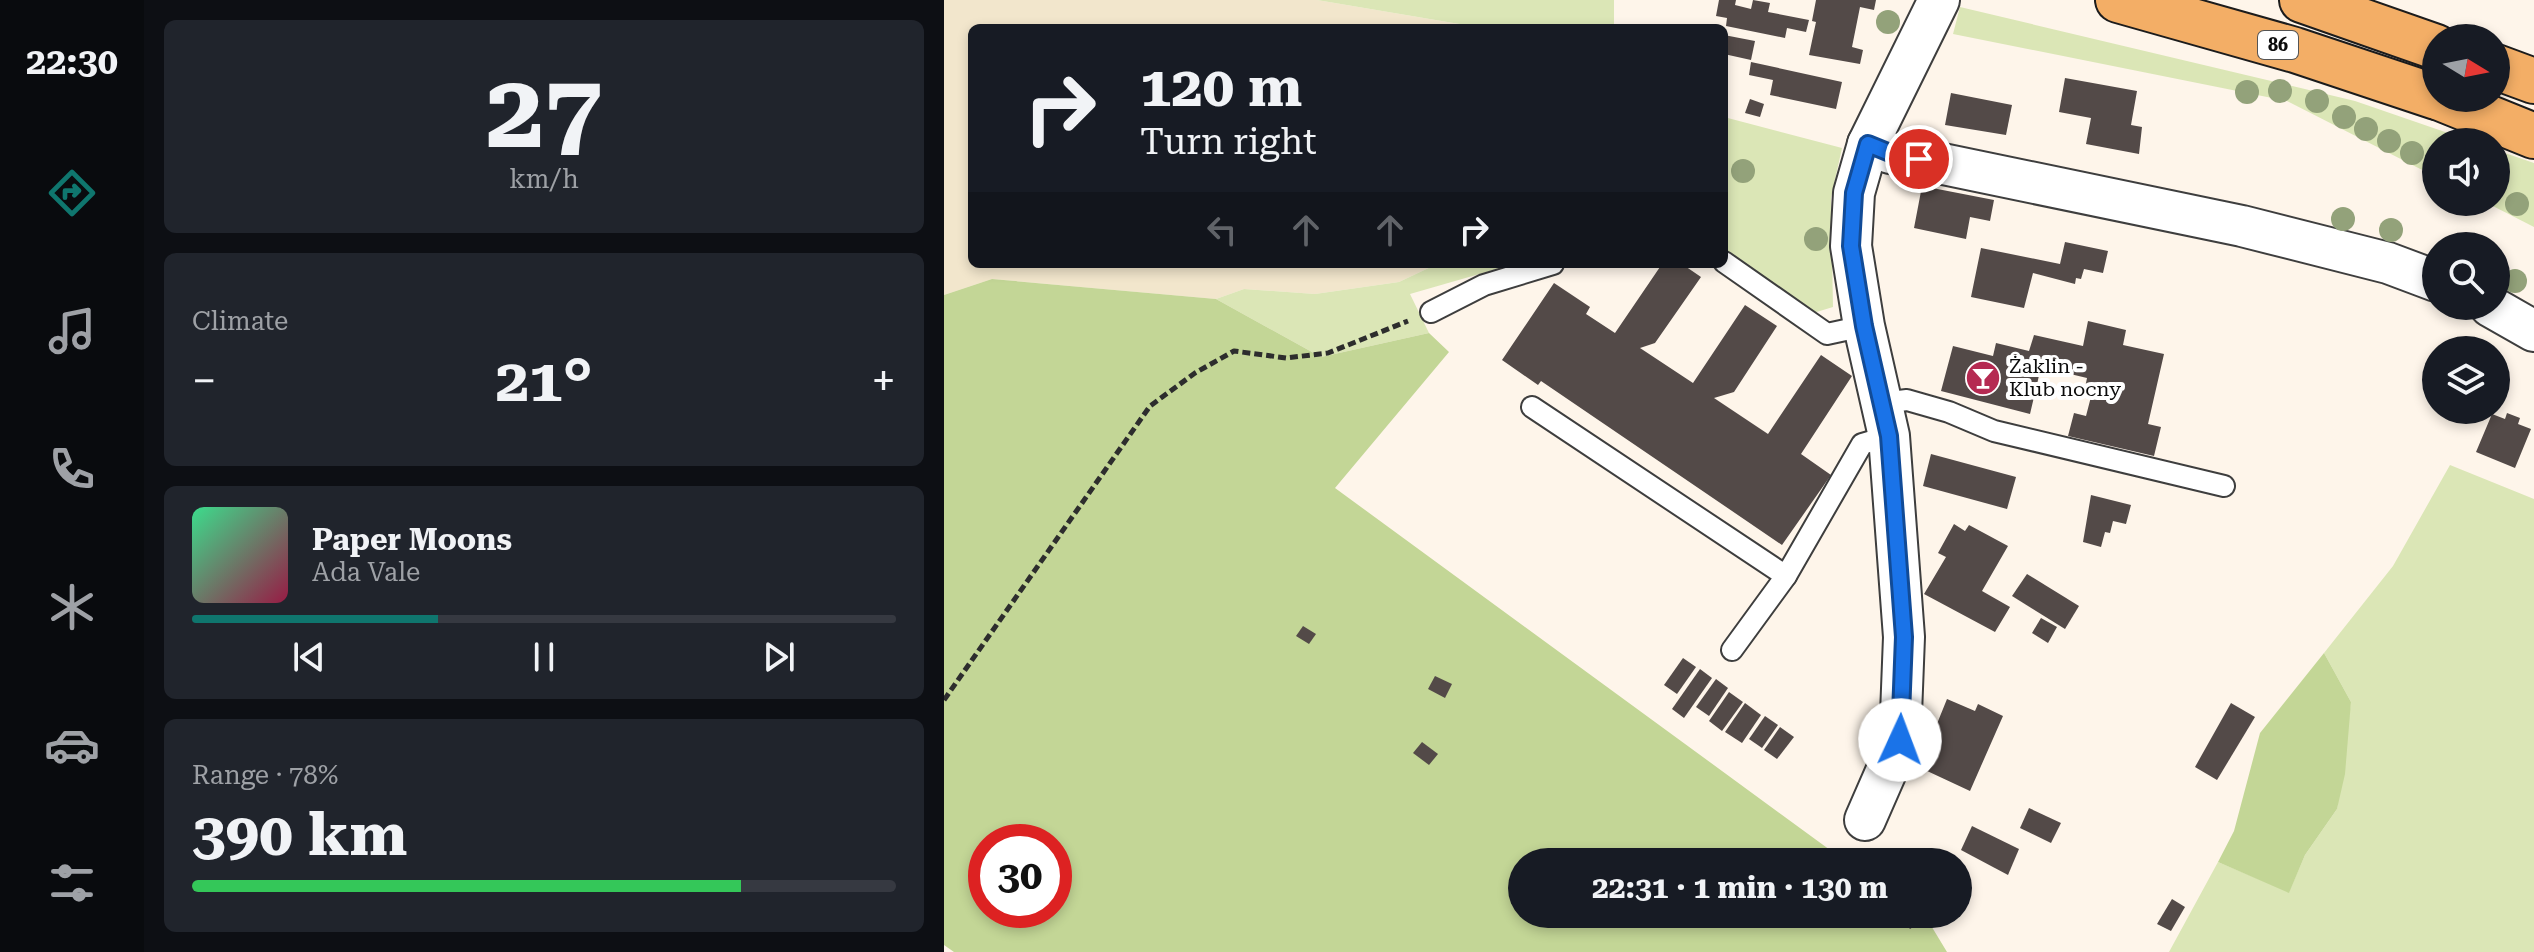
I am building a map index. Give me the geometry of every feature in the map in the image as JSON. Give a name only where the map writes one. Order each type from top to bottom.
[{"type":"main road","name":"86","points":[[2118,0],[2295,50],[2422,92]]},
{"type":"main road","points":[[2302,0],[2422,42]]},
{"type":"main road","points":[[2510,72],[2534,81]]},
{"type":"main road","name":"86","points":[[2475,112],[2534,136]]},
{"type":"street","points":[[1865,820],[1900,740],[1904,637],[1886,419],[1864,326],[1851,246],[1854,193],[1868,144],[1939,0]]},
{"type":"street","points":[[1868,144],[1890,153],[2242,226],[2388,263],[2422,276]]},
{"type":"street","points":[[2510,317],[2534,331]]},
{"type":"lane","points":[[1728,265],[1827,334],[1864,326]]},
{"type":"lane","points":[[1431,312],[1484,285],[1540,268]]},
{"type":"lane","points":[[1732,650],[1786,576],[1862,444],[1907,400],[1949,412],[1994,431],[2224,486]]},
{"type":"lane","points":[[1532,407],[1786,576]]},
{"type":"path","points":[[944,700],[1150,406],[1195,373],[1234,351],[1286,358],[1328,353],[1431,312]]},
{"type":"shaded area","points":[[944,0],[1317,0],[1459,24],[968,24],[968,268],[1429,268],[1399,282],[1315,294],[1244,289],[1216,299],[992,279],[944,295]]},
{"type":"green space","points":[[1317,0],[1614,0],[1614,24],[1459,24]]},
{"type":"green space","points":[[1960,7],[2355,101],[2433,128],[2422,128],[2422,170],[2287,101],[1953,34]]},
{"type":"green space","points":[[1728,118],[1842,148],[1831,198],[1833,307],[1810,314],[1728,254]]},
{"type":"green space","points":[[2510,155],[2534,163],[2534,227],[2510,215]]},
{"type":"green space","points":[[1429,268],[1500,268],[1410,294],[1429,333],[1321,357],[1216,299],[1244,289],[1315,294],[1399,282]]},
{"type":"green space","points":[[992,279],[1216,299],[1321,357],[1429,333],[1449,352],[1335,488],[1827,848],[1508,848],[1508,928],[1932,928],[1947,952],[954,952],[944,945],[944,295]]},
{"type":"green space","points":[[2450,465],[2534,499],[2534,952],[2169,952],[2218,862],[2289,892],[2305,855],[2337,809],[2351,702],[2324,653],[2393,566]]},
{"type":"green space","points":[[2324,653],[2351,702],[2345,774],[2337,809],[2305,855],[2289,893],[2218,862],[2234,831],[2260,733]]},
{"type":"building","points":[[1719,0],[1736,0],[1735,5],[1751,9],[1753,0],[1770,3],[1768,12],[1809,20],[1806,32],[1787,28],[1785,38],[1728,26],[1727,18],[1716,16]]},
{"type":"building","points":[[1816,0],[1876,0],[1874,10],[1860,7],[1852,47],[1863,50],[1860,64],[1809,55],[1816,22],[1812,21]]},
{"type":"building","points":[[1728,36],[1755,41],[1751,60],[1728,55]]},
{"type":"building","points":[[1751,62],[1842,82],[1836,109],[1770,95],[1773,80],[1749,75]]},
{"type":"building","points":[[2065,78],[2137,91],[2131,125],[2142,127],[2139,154],[2086,144],[2091,118],[2059,112]]},
{"type":"building","points":[[1951,93],[2012,105],[2006,135],[1945,125]]},
{"type":"building","points":[[1750,99],[1764,104],[1760,117],[1745,113]]},
{"type":"building","points":[[1922,186],[1994,200],[1990,221],[1970,217],[1966,239],[1914,228]]},
{"type":"building","points":[[2065,242],[2108,251],[2103,273],[2084,269],[2081,279],[2076,278],[2075,284],[2033,273],[2024,308],[1971,297],[1981,248],[2060,264]]},
{"type":"building","points":[[1659,268],[1688,268],[1701,277],[1655,343],[1640,348],[1693,383],[1745,305],[1777,326],[1734,392],[1714,398],[1768,434],[1821,355],[1852,376],[1801,454],[1831,475],[1782,545],[1541,381],[1538,385],[1502,360],[1554,283],[1590,307],[1586,314],[1615,333]]},
{"type":"building","points":[[2088,321],[2126,330],[2123,345],[2164,354],[2148,424],[2161,427],[2154,456],[2068,436],[2074,413],[2086,416],[2093,389],[2085,388],[2087,378],[2041,367],[2030,414],[1941,391],[1953,346],[1993,356],[1996,343],[2029,351],[2034,335],[2083,346]]},
{"type":"building","points":[[2510,414],[2520,418],[2518,424],[2531,429],[2515,468],[2476,452],[2488,424],[2510,424]]},
{"type":"building","points":[[1931,454],[2016,477],[2007,509],[1923,486]]},
{"type":"building","points":[[2091,495],[2131,505],[2126,524],[2113,521],[2110,533],[2105,532],[2101,547],[2083,542]]},
{"type":"building","points":[[1954,524],[1965,531],[1969,525],[2008,546],[1982,591],[2010,607],[1995,632],[1924,594],[1946,557],[1938,553]]},
{"type":"building","points":[[2027,574],[2079,606],[2065,629],[2012,596]]},
{"type":"building","points":[[2041,618],[2057,627],[2048,643],[2032,633]]},
{"type":"building","points":[[1303,626],[1316,634],[1309,644],[1296,636]]},
{"type":"building","points":[[1683,658],[1696,667],[1677,694],[1664,685]]},
{"type":"building","points":[[1700,669],[1712,678],[1684,718],[1672,709]]},
{"type":"building","points":[[1435,676],[1452,684],[1445,698],[1428,689]]},
{"type":"building","points":[[1716,679],[1728,688],[1709,716],[1696,707]]},
{"type":"building","points":[[1729,692],[1743,702],[1722,731],[1709,721]]},
{"type":"building","points":[[1947,699],[1975,711],[1978,704],[2003,716],[1970,791],[1910,763],[1919,742],[1928,746]]},
{"type":"building","points":[[1745,703],[1761,715],[1742,743],[1725,732]]},
{"type":"building","points":[[2231,703],[2255,717],[2217,780],[2195,767]]},
{"type":"building","points":[[1765,716],[1778,725],[1762,748],[1749,739]]},
{"type":"building","points":[[1780,727],[1794,737],[1777,759],[1764,750]]},
{"type":"building","points":[[1422,742],[1438,754],[1429,765],[1413,753]]},
{"type":"building","points":[[2029,808],[2061,823],[2051,843],[2020,828]]},
{"type":"building","points":[[1972,826],[2019,849],[2008,875],[1972,856],[1972,848],[1962,848]]},
{"type":"building","points":[[2172,899],[2185,907],[2171,931],[2157,924]]},
{"type":"place","name":"Żaklin - Klub nocny","points":[[1983,378]]},
{"type":"route","points":[[1900,740],[1904,637],[1889,436],[1864,326],[1851,246],[1854,193],[1868,144],[1890,153],[1919,159]]}]
